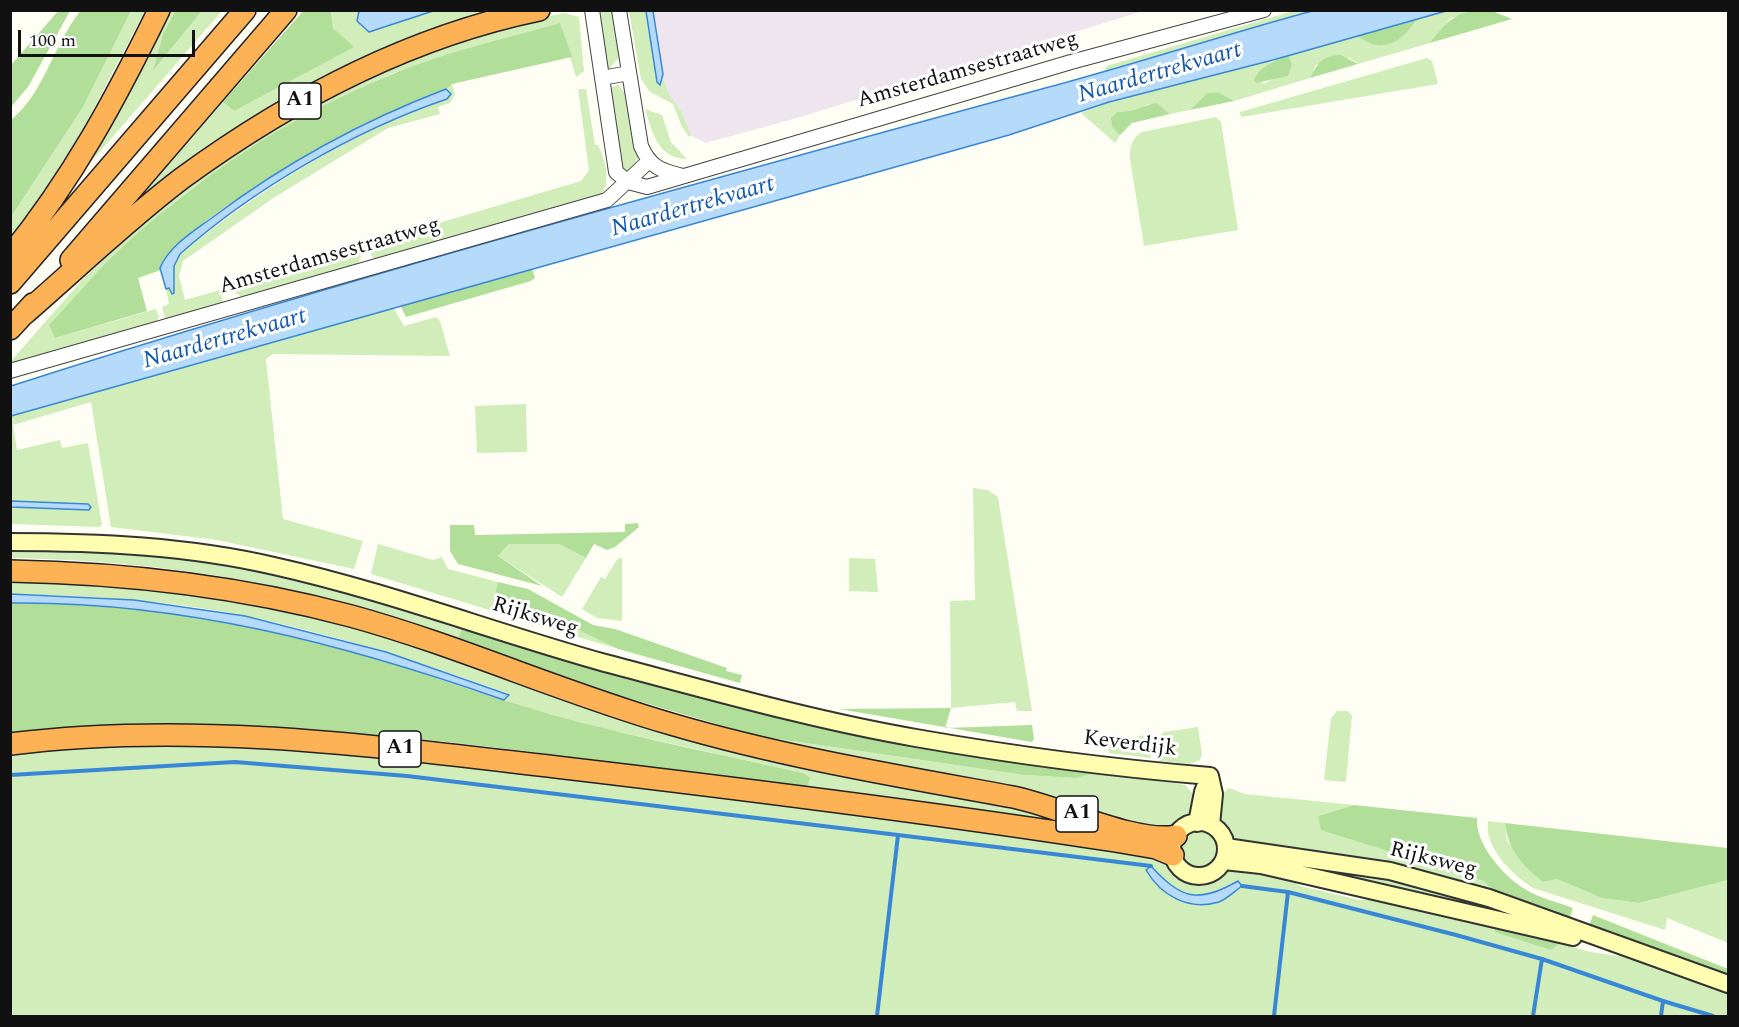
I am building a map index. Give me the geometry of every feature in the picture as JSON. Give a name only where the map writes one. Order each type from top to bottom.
[{"type":"highway","points":[[10,256],[57,196],[86,150],[159,10]]},
{"type":"highway","points":[[10,283],[245,10]]},
{"type":"highway","name":"A1","points":[[17,322],[285,10]]},
{"type":"highway","name":"A1","points":[[17,322],[180,180],[292,105],[367,67],[430,41],[539,10]]},
{"type":"highway","name":"A1","points":[[10,571],[150,578],[253,593],[302,604],[404,632],[542,679],[600,702],[732,741],[850,767],[1044,803],[1117,829],[1153,836],[1175,845]]},
{"type":"highway","name":"A1","points":[[10,744],[124,736],[228,735],[384,747],[788,794],[1156,848],[1175,845]]},
{"type":"main road","name":"Rijksweg","points":[[10,542],[177,550],[272,565],[363,589],[602,662],[746,700],[915,738],[1045,757]]},
{"type":"main road","name":"Keverdijk","points":[[1045,757],[1210,776],[1203,792],[1204,824]]},
{"type":"main road","points":[[1204,824],[1218,830],[1225,854],[1218,869],[1200,876],[1182,870],[1175,845],[1184,828],[1204,824]]},
{"type":"main road","name":"Rijksweg","points":[[1225,854],[1262,865],[1542,931],[1621,947]]},
{"type":"main road","name":"Rijksweg","points":[[1225,854],[1390,871],[1489,898],[1728,984]]},
{"type":"street","points":[[592,10],[616,172],[628,182]]},
{"type":"street","points":[[619,10],[641,146],[648,162],[662,171],[685,177]]},
{"type":"street","name":"Amsterdamsestraatweg","points":[[628,182],[647,187],[685,177],[1071,62],[1264,10]]},
{"type":"street","points":[[602,78],[629,73]]},
{"type":"street","name":"Amsterdamsestraatweg","points":[[10,372],[608,200],[648,162]]},
{"type":"shaded area","points":[[650,11],[1143,11],[797,118],[706,143],[691,136],[678,109],[662,87]]},
{"type":"green space","points":[[59,10],[70,11],[28,87],[11,107],[11,65]]},
{"type":"green space","points":[[81,10],[131,11],[83,107],[11,217],[11,120],[23,109],[41,82],[63,38]]},
{"type":"green space","points":[[176,10],[202,11],[153,71],[163,34]]},
{"type":"green space","points":[[1479,10],[1490,10],[1512,19],[1430,43],[1455,17]]},
{"type":"green space","points":[[131,11],[145,11],[64,165],[11,242],[11,217],[83,107]]},
{"type":"green space","points":[[162,11],[176,11],[163,34],[154,70],[202,11],[222,11],[76,179]]},
{"type":"green space","points":[[303,11],[331,11],[333,28],[354,47],[234,111],[223,102]]},
{"type":"green space","points":[[331,11],[359,11],[357,17],[421,14],[433,11],[525,11],[427,37],[132,207],[223,102],[234,111],[353,47],[333,28]]},
{"type":"green space","points":[[596,11],[615,11],[622,54],[610,68],[605,69]]},
{"type":"green space","points":[[629,11],[646,11],[657,82],[660,85],[663,79],[669,95],[681,111],[691,135],[689,137],[682,127],[673,104],[650,92],[641,79]]},
{"type":"green space","points":[[1293,11],[1312,11],[1105,71],[1106,66]]},
{"type":"green space","points":[[1446,11],[1479,11],[1451,18],[1430,43],[1358,64],[1350,58],[1316,65],[1310,78],[1234,101],[1218,92],[1207,93],[1190,110],[1170,114],[1162,107],[1148,104],[1136,112],[1117,112],[1111,119],[1112,127],[1120,135],[1115,143],[1081,113],[1109,102],[1273,60],[1256,75],[1264,84],[1276,77],[1288,76],[1292,65],[1289,56],[1358,36],[1375,44],[1391,43],[1405,34],[1417,19]]},
{"type":"green space","points":[[564,13],[579,17],[584,71],[576,77],[560,24],[393,73],[347,94],[297,120],[199,183],[171,205],[116,253],[56,318],[55,338],[156,309],[159,317],[156,324],[11,367],[11,361],[82,280],[140,225],[186,186],[285,119],[405,59],[517,23]]},
{"type":"green space","points":[[1417,19],[1405,34],[1391,43],[1375,45],[1358,36]]},
{"type":"green space","points":[[560,23],[572,57],[452,84],[447,89],[383,116],[337,140],[242,196],[202,224],[174,250],[161,270],[138,278],[147,311],[55,338],[49,325],[117,252],[179,199],[246,151],[316,110],[390,75],[453,53]]},
{"type":"green space","points":[[1341,55],[1358,64],[1310,78],[1322,61]]},
{"type":"green space","points":[[1289,56],[1292,65],[1288,76],[1256,83],[1254,80],[1256,75],[1264,67]]},
{"type":"green space","points":[[1427,58],[1432,61],[1438,84],[1241,117],[1240,112]]},
{"type":"green space","points":[[452,84],[455,94],[450,103],[438,107],[440,114],[388,128],[275,197],[183,261],[179,276],[185,300],[220,290],[224,305],[169,321],[165,318],[162,307],[169,304],[166,289],[175,286],[174,266],[180,254],[210,230],[307,165],[375,129],[447,99],[447,89]]},
{"type":"green space","points":[[618,85],[629,97],[638,159],[627,176],[622,170],[609,97],[612,87]]},
{"type":"green space","points":[[578,89],[586,89],[595,145],[598,145],[605,163],[607,176],[602,194],[377,261],[372,257],[369,245],[381,240],[581,181],[589,170]]},
{"type":"green space","points":[[1218,92],[1234,101],[1190,110],[1207,93]]},
{"type":"green space","points":[[1157,103],[1170,114],[1132,123],[1120,135],[1112,127],[1111,118],[1117,112],[1130,111]]},
{"type":"green space","points":[[645,109],[662,115],[671,142],[687,159],[677,158],[663,149],[654,135]]},
{"type":"green space","points":[[1216,117],[1221,122],[1238,230],[1144,246],[1130,159],[1133,140],[1142,132]]},
{"type":"green space","points":[[359,249],[361,257],[357,266],[246,299],[237,294],[232,286]]},
{"type":"green space","points":[[532,268],[535,278],[531,281],[406,317],[400,305]]},
{"type":"green space","points":[[393,307],[404,326],[436,317],[440,321],[450,356],[273,354],[266,359],[283,519],[363,541],[354,569],[217,540],[111,527],[91,402],[13,425],[17,450],[60,440],[62,448],[88,443],[102,525],[99,527],[11,524],[11,507],[89,510],[91,507],[88,504],[11,501],[10,471],[13,470],[10,468],[11,416]]},
{"type":"green space","points":[[526,404],[527,452],[477,453],[475,406]]},
{"type":"green space","points":[[973,488],[988,490],[998,497],[1032,711],[1017,711],[1015,702],[951,708],[950,601],[975,600]]},
{"type":"green space","points":[[638,523],[639,527],[615,547],[607,550],[594,544],[586,558],[559,544],[509,544],[498,556],[542,586],[458,564],[450,551],[450,525],[474,525],[475,535],[625,532],[625,524]]},
{"type":"green space","points":[[378,544],[433,560],[442,557],[448,569],[498,582],[494,598],[543,613],[618,649],[371,574]]},
{"type":"green space","points":[[509,544],[559,544],[586,558],[562,597],[498,556]]},
{"type":"green space","points":[[10,547],[125,551],[211,562],[296,579],[463,626],[458,638],[340,602],[259,583],[135,565],[11,558]]},
{"type":"green space","points":[[618,558],[622,558],[622,621],[597,618],[582,609],[601,577],[605,579]]},
{"type":"green space","points":[[849,558],[875,559],[878,592],[849,591]]},
{"type":"green space","points":[[10,578],[195,591],[343,622],[513,677],[1022,804],[1109,831],[806,790],[803,773],[597,727],[514,704],[504,700],[508,698],[507,693],[410,660],[312,631],[187,606],[99,598],[11,594]]},
{"type":"green space","points":[[498,582],[528,589],[593,625],[615,629],[727,668],[726,671],[742,675],[740,683],[618,649],[543,613],[494,598]]},
{"type":"green space","points":[[10,603],[87,605],[164,612],[279,632],[367,655],[551,714],[623,733],[803,773],[810,778],[806,790],[509,749],[310,730],[210,726],[111,727],[11,733]]},
{"type":"green space","points":[[463,626],[548,653],[1100,771],[1077,778],[1024,775],[758,736],[607,692],[458,638]]},
{"type":"green space","points":[[951,708],[945,727],[839,709]]},
{"type":"green space","points":[[1337,711],[1347,711],[1352,715],[1346,782],[1324,780],[1331,718]]},
{"type":"green space","points":[[1032,725],[1034,739],[1032,742],[949,728]]},
{"type":"green space","points":[[1198,727],[1202,754],[1200,760],[1189,764],[1158,761],[1155,740],[1164,732]]},
{"type":"green space","points":[[1147,735],[1151,758],[1109,753],[1107,741]]},
{"type":"green space","points":[[758,736],[1024,775],[1077,778],[1100,771],[1185,785],[1193,794],[1193,799],[1198,800],[1190,817],[1169,831]]},
{"type":"green space","points":[[140,745],[231,745],[478,762],[1167,857],[1175,870],[1190,881],[1206,879],[1234,866],[1288,878],[1300,886],[1359,900],[1386,899],[1496,926],[1551,950],[1561,943],[1590,952],[1626,957],[1728,992],[1728,1016],[11,1016],[11,753]]},
{"type":"green space","points":[[1229,788],[1245,794],[1354,805],[1318,816],[1484,881],[1497,896],[1235,843],[1219,820],[1221,795]]},
{"type":"green space","points":[[1354,805],[1477,818],[1478,828],[1486,849],[1500,868],[1517,884],[1530,892],[1573,908],[1569,921],[1497,896],[1484,881],[1321,830],[1318,816]]},
{"type":"green space","points":[[1488,821],[1505,823],[1507,841],[1543,882],[1557,879],[1602,898],[1639,903],[1728,880],[1728,943],[1667,918],[1665,930],[1533,888],[1508,868],[1501,859],[1490,841]]},
{"type":"green space","points":[[1505,823],[1728,848],[1728,880],[1639,903],[1602,898],[1557,879],[1543,882],[1517,856],[1509,841]]},
{"type":"green space","points":[[1200,831],[1214,836],[1219,850],[1214,864],[1200,869],[1186,864],[1181,850],[1186,836]]},
{"type":"green space","points":[[1267,857],[1395,877],[1582,936],[1285,868]]},
{"type":"green space","points":[[1593,915],[1728,969],[1728,978],[1588,928]]},
{"type":"green space","points":[[1496,926],[1561,943],[1551,950],[1495,932]]},
{"type":"water","points":[[359,10],[433,11],[369,32],[357,21]]},
{"type":"water","points":[[646,11],[653,11],[663,74],[660,85],[657,82]]},
{"type":"water","name":"Naardertrekvaart","points":[[1312,11],[1446,11],[1273,60],[1109,102],[1009,135],[11,416],[11,386],[142,345],[539,228],[1071,81]]},
{"type":"water","points":[[446,89],[451,94],[447,99],[377,127],[341,145],[306,164],[239,207],[180,254],[174,266],[174,293],[172,294],[169,288],[166,289],[160,268],[169,253],[190,233],[240,197],[296,161],[354,129]]},
{"type":"water","points":[[11,501],[88,504],[91,507],[89,510],[11,507]]},
{"type":"water","points":[[11,594],[134,600],[245,616],[386,652],[509,695],[504,700],[383,661],[261,630],[137,609],[74,604],[11,603]]},
{"type":"water","points":[[1151,866],[1172,886],[1191,894],[1212,893],[1238,881],[1242,886],[1219,902],[1187,903],[1168,894],[1152,879],[1146,870]]},
{"type":"waterway","points":[[10,775],[235,762],[407,776],[898,835]]},
{"type":"waterway","points":[[877,1016],[898,835],[1151,866]]},
{"type":"waterway","points":[[1242,886],[1288,892],[1456,935],[1542,959],[1663,1001]]},
{"type":"waterway","points":[[1274,1016],[1288,892]]},
{"type":"waterway","points":[[1533,1016],[1542,959]]},
{"type":"waterway","points":[[1661,1016],[1663,1001],[1713,1016]]}]
